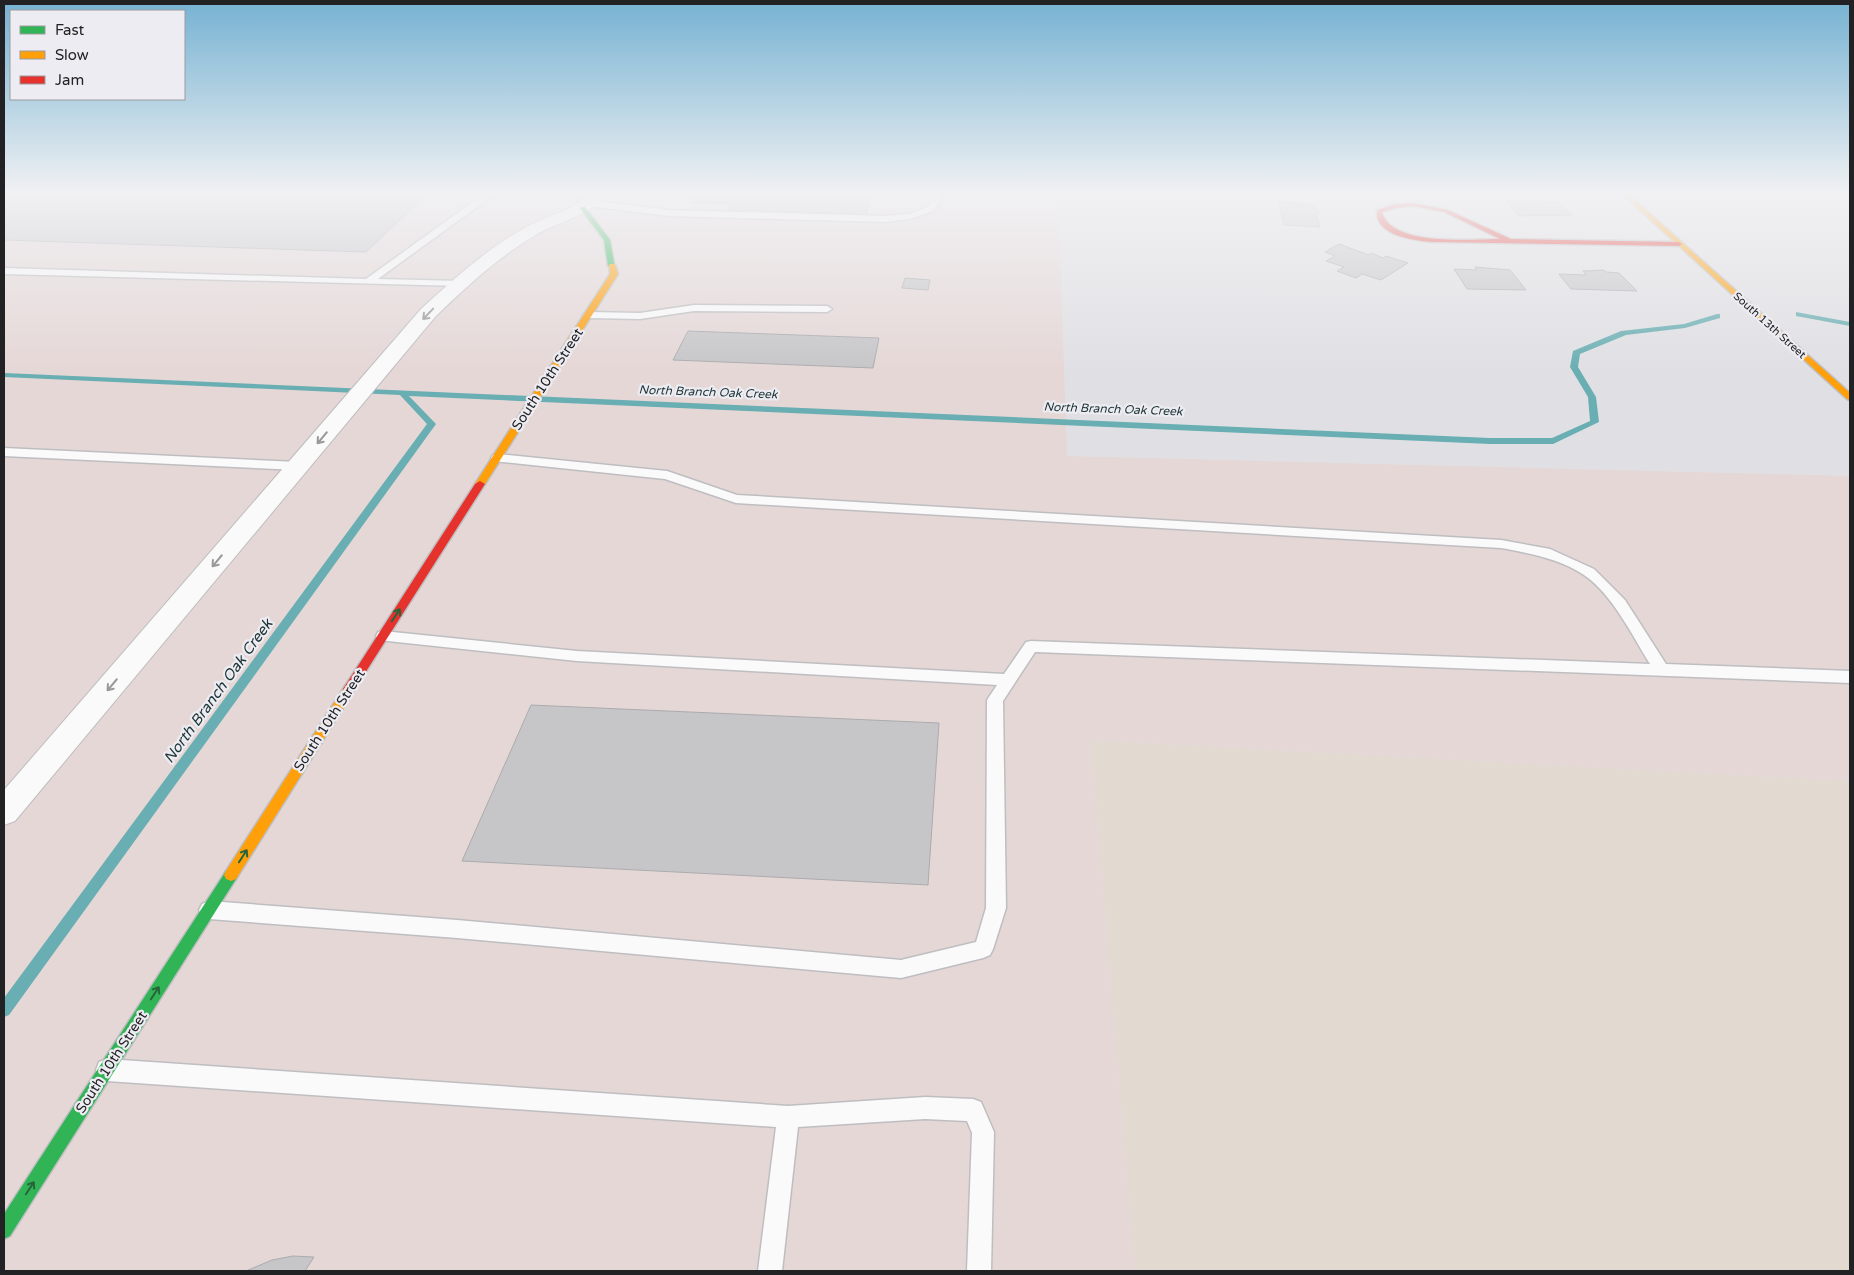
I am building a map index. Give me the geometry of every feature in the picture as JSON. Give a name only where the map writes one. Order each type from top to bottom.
[{"type":"street","points":[[4,812],[428,313],[477,267],[499,252]]},
{"type":"street","name":"South 10th Street","points":[[4,1230],[614,274],[610,252]]},
{"type":"street","name":"South 13th Street","points":[[1689,252],[1850,396]]},
{"type":"lane","points":[[368,282],[408,252]]},
{"type":"lane","points":[[4,271],[460,283]]},
{"type":"lane","points":[[588,315],[640,316],[694,308],[827,309]]},
{"type":"lane","points":[[4,452],[298,466]]},
{"type":"lane","points":[[497,458],[667,475],[736,499],[1501,544],[1545,552],[1589,572],[1620,603],[1660,668]]},
{"type":"lane","points":[[383,636],[577,656],[1007,680]]},
{"type":"lane","points":[[208,910],[457,929],[901,969],[983,949],[996,908],[995,700],[1031,646],[1660,668],[1850,677]]},
{"type":"lane","points":[[106,1070],[788,1117],[925,1108],[973,1110],[983,1132],[980,1271]]},
{"type":"lane","points":[[770,1271],[788,1117]]},
{"type":"shaded area","points":[[4,252],[1060,252],[1067,456],[1850,476],[1850,781],[1091,740],[1135,1271],[4,1271]]},
{"type":"shaded area","points":[[1091,740],[1850,781],[1850,1271],[1135,1271]]},
{"type":"building","points":[[1326,252],[1362,252],[1369,255],[1371,253],[1383,258],[1386,256],[1408,263],[1381,280],[1362,274],[1356,278],[1337,271],[1344,267],[1326,261],[1335,256]]},
{"type":"building","points":[[1475,267],[1510,270],[1526,290],[1467,289],[1454,269],[1477,270]]},
{"type":"building","points":[[1604,270],[1606,272],[1619,273],[1637,291],[1571,289],[1559,274],[1586,275],[1583,271]]},
{"type":"building","points":[[905,278],[930,280],[928,290],[902,288]]},
{"type":"building","points":[[688,331],[879,338],[873,368],[673,360]]},
{"type":"building","points":[[531,705],[939,723],[928,885],[462,861]]},
{"type":"building","points":[[293,1256],[314,1257],[305,1271],[246,1271],[272,1260]]},
{"type":"waterway","name":"North Branch Oak Creek","points":[[1799,314],[1850,324]]},
{"type":"waterway","name":"North Branch Oak Creek","points":[[4,375],[1490,441],[1553,441],[1595,422],[1592,397],[1574,367],[1576,353],[1624,333],[1685,326],[1717,316]]},
{"type":"waterway","name":"North Branch Oak Creek","points":[[4,1010],[432,424],[403,394]]},
{"type":"traffic: fast","points":[[609,252],[612,266]]},
{"type":"traffic: fast","points":[[4,1230],[231,875]]},
{"type":"traffic: slow","points":[[1690,252],[1850,397]]},
{"type":"traffic: slow","points":[[480,484],[614,274],[612,266]]},
{"type":"traffic: slow","points":[[231,875],[349,689]]},
{"type":"traffic: jam","points":[[349,689],[480,484]]}]
